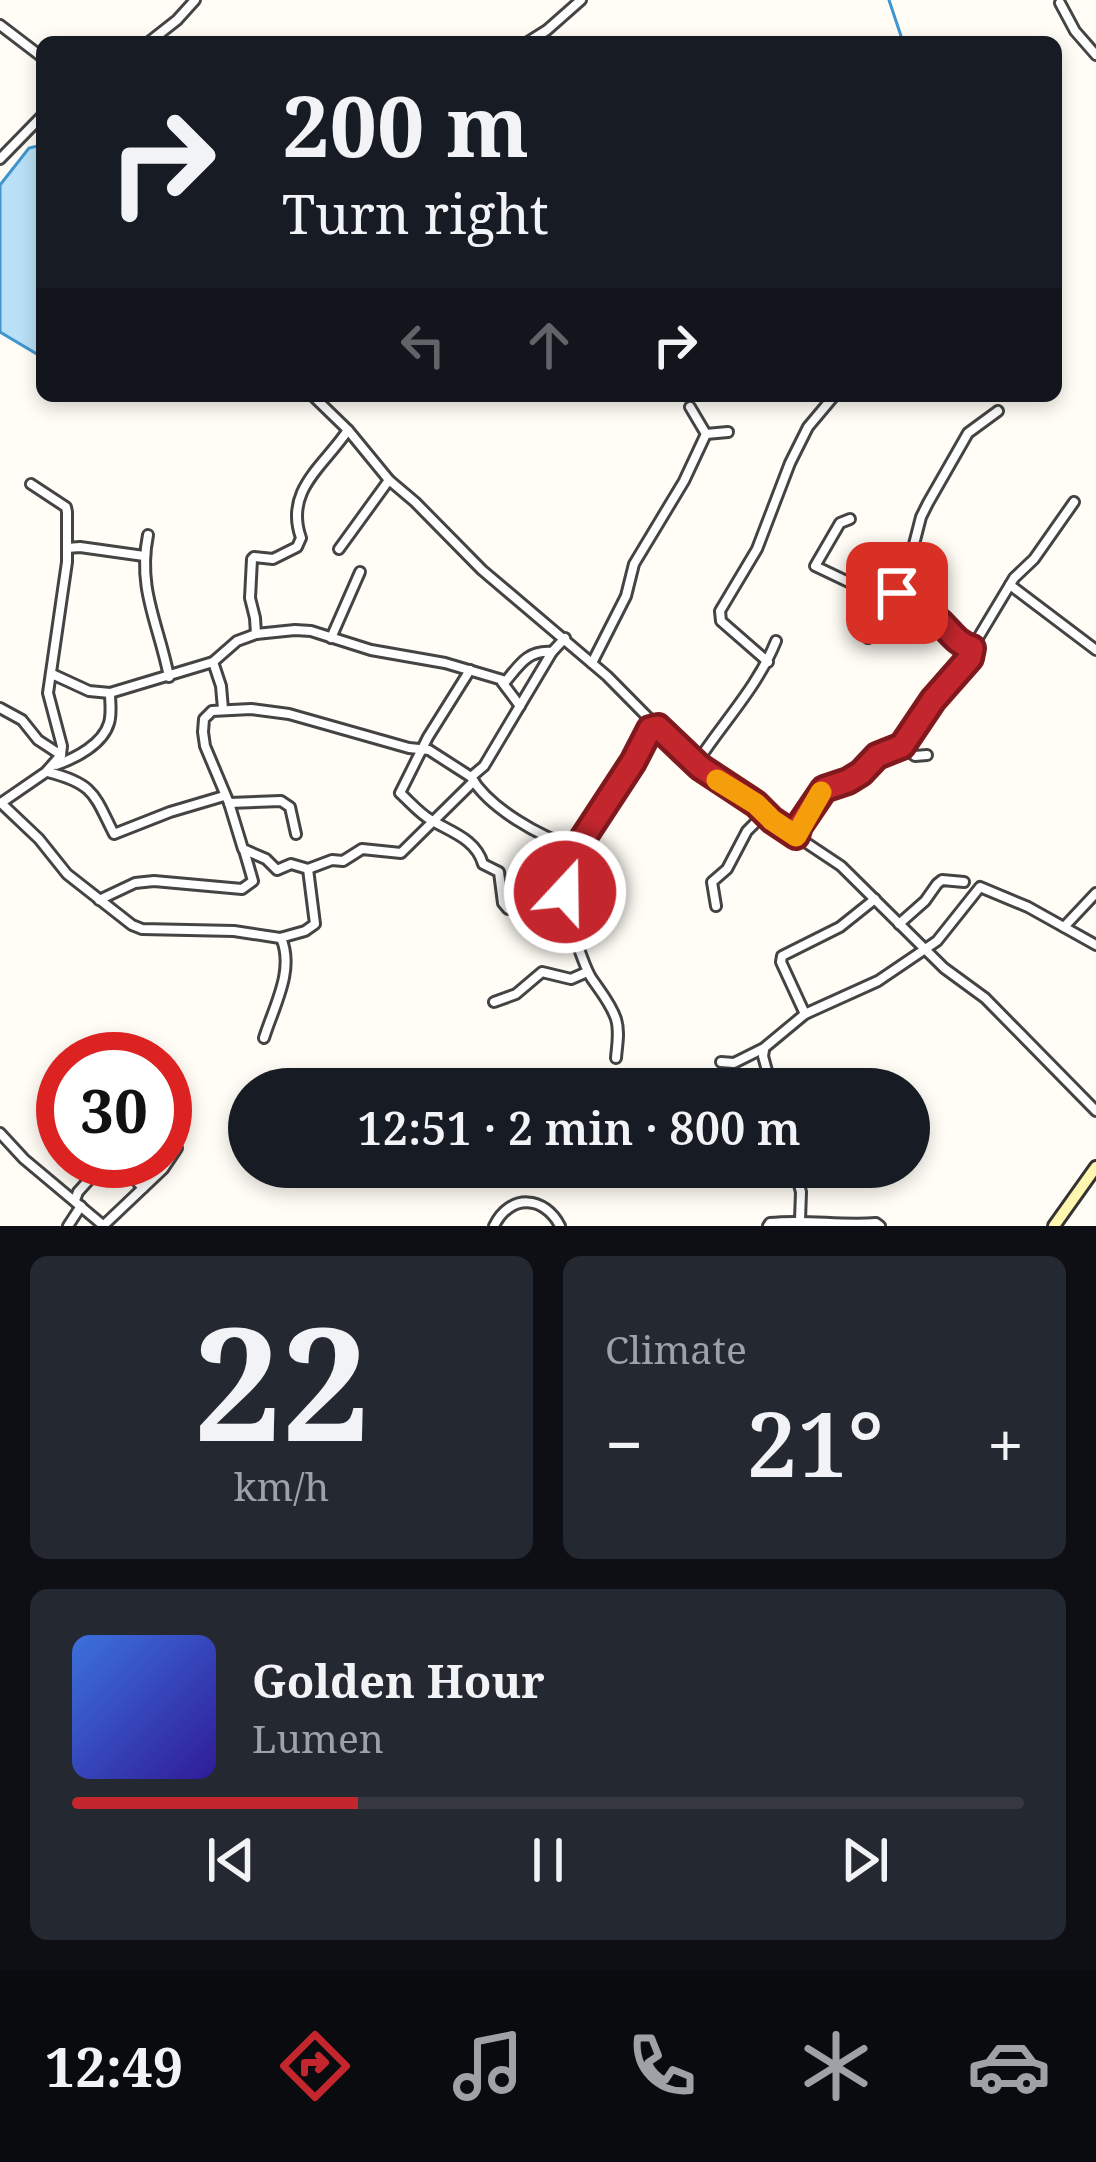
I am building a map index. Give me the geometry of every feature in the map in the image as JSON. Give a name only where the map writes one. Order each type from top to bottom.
[{"type":"main road","points":[[1054,1226],[1096,1167]]},
{"type":"street","points":[[157,36],[195,0]]},
{"type":"street","points":[[538,36],[581,0]]},
{"type":"street","points":[[1060,3],[1075,31],[1096,55]]},
{"type":"street","points":[[0,25],[36,52]]},
{"type":"street","points":[[0,159],[36,122]]},
{"type":"street","points":[[319,402],[389,480],[482,570],[565,638],[696,764],[836,862],[955,978],[985,998],[1096,1111]]},
{"type":"street","points":[[768,662],[721,621],[720,610],[757,549],[808,427],[829,402]]},
{"type":"street","points":[[690,406],[706,434]]},
{"type":"street","points":[[896,599],[928,503],[968,433],[998,411]]},
{"type":"street","points":[[256,634],[251,560],[254,556],[273,559],[297,547],[301,538],[296,507],[307,481],[348,430]]},
{"type":"street","points":[[706,434],[728,432]]},
{"type":"street","points":[[592,663],[626,596],[634,564],[706,434]]},
{"type":"street","points":[[339,549],[389,480]]},
{"type":"street","points":[[31,484],[66,507],[67,548],[48,693],[62,746],[50,769]]},
{"type":"street","points":[[796,836],[824,789],[848,781],[877,756],[902,746],[970,658],[1010,585],[1034,560],[1074,502]]},
{"type":"street","points":[[850,519],[833,532],[815,566],[859,587],[910,602],[972,648]]},
{"type":"street","points":[[148,535],[144,584],[170,677]]},
{"type":"street","points":[[67,548],[143,556]]},
{"type":"street","points":[[331,638],[360,572]]},
{"type":"street","points":[[1010,585],[1096,650]]},
{"type":"street","points":[[868,638],[884,596]]},
{"type":"street","points":[[52,674],[89,691],[110,693],[213,662],[237,641],[256,634],[311,631],[501,681],[535,652],[552,652]]},
{"type":"street","points":[[243,849],[277,870],[291,864],[308,869],[344,861],[362,849],[400,853],[484,766],[565,638]]},
{"type":"street","points":[[696,764],[748,695],[776,641]]},
{"type":"street","points":[[213,662],[223,709]]},
{"type":"street","points":[[470,670],[400,794],[478,850],[483,864],[499,872],[508,909],[559,910],[581,844],[650,729],[658,727]]},
{"type":"street","points":[[501,681],[520,706]]},
{"type":"street","points":[[110,693],[109,722],[103,735],[79,757],[50,769],[1,803],[67,874],[142,929],[234,931],[280,938],[315,924],[308,869]]},
{"type":"street","points":[[0,708],[22,720],[38,740],[61,755]]},
{"type":"street","points":[[99,900],[134,883],[242,889],[253,881],[202,732],[208,714],[223,709],[289,714],[435,752],[514,818],[574,848],[581,844]]},
{"type":"street","points":[[902,746],[915,756],[927,755]]},
{"type":"street","points":[[50,769],[98,797],[114,834],[170,812],[227,800],[287,803],[296,834]]},
{"type":"street","points":[[716,905],[712,882],[765,813]]},
{"type":"street","points":[[581,844],[601,864],[598,881],[574,927],[587,972],[616,1017],[616,1058]]},
{"type":"street","points":[[899,924],[942,880],[964,882]]},
{"type":"street","points":[[721,1062],[734,1063],[764,1048],[806,1014],[878,981],[942,936],[980,887],[1096,945]]},
{"type":"street","points":[[1064,927],[1096,892]]},
{"type":"street","points":[[806,1014],[782,956],[840,927],[874,899]]},
{"type":"street","points":[[264,1038],[286,970],[280,938]]},
{"type":"street","points":[[494,1002],[516,994],[542,972],[576,979],[587,972]]},
{"type":"street","points":[[764,1048],[766,1068]]},
{"type":"street","points":[[0,1133],[104,1226],[143,1188]]},
{"type":"street","points":[[68,1226],[82,1188]]},
{"type":"street","points":[[800,1188],[800,1220]]},
{"type":"street","points":[[494,1226],[502,1210],[524,1202],[550,1211],[560,1226]]},
{"type":"street","points":[[768,1226],[800,1220],[880,1226]]},
{"type":"water","points":[[36,146],[36,353],[0,332],[0,185],[29,148]]},
{"type":"waterway","points":[[889,0],[901,36]]},
{"type":"slow traffic","points":[[717,780],[796,836],[821,792]]},
{"type":"route","points":[[565,892],[578,846],[650,729],[658,727],[700,767],[796,836],[824,789],[848,781],[877,756],[902,746],[970,658],[972,648],[910,602],[896,599],[897,593]]}]
